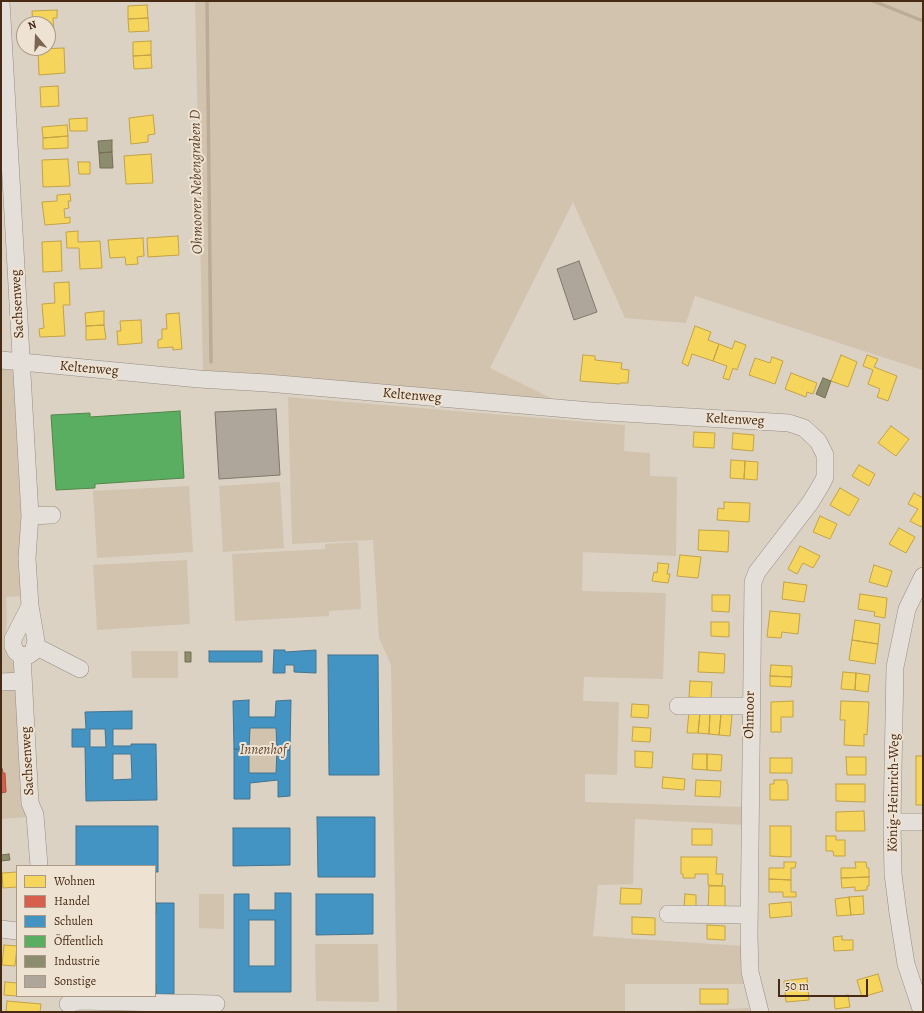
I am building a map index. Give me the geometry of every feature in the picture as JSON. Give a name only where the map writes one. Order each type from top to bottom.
[{"type":"street","name":"Sachsenweg","points":[[1,1],[30,516],[27,558],[30,606],[35,636],[29,651],[23,681],[30,803],[35,815],[40,865]]},
{"type":"street","name":"Keltenweg","points":[[1,360],[199,379],[275,384],[591,411],[789,423],[804,428],[818,441]]},
{"type":"street","name":"Ohmoor","points":[[760,1012],[750,972],[749,916],[750,706],[753,582],[757,572],[810,503],[821,485],[826,470],[825,455],[818,441]]},
{"type":"street","points":[[30,516],[52,515]]},
{"type":"street","name":"König-Heinrich-Weg","points":[[922,1012],[906,964],[893,874],[892,822],[895,667],[907,609],[923,576]]},
{"type":"street","name":"Sachsenweg","points":[[29,651],[16,652],[13,646],[13,639],[30,606]]},
{"type":"street","points":[[29,651],[80,669]]},
{"type":"street","points":[[1,682],[23,681]]},
{"type":"street","points":[[678,706],[750,706]]},
{"type":"street","points":[[892,822],[923,822]]},
{"type":"street","points":[[668,914],[749,916]]},
{"type":"street","points":[[1,929],[16,931]]},
{"type":"street","points":[[68,1004],[78,1001],[216,1004]]},
{"type":"green space","points":[[195,1],[923,1],[923,369],[922,370],[695,296],[686,323],[625,318],[573,202],[490,368],[563,404],[203,371]]},
{"type":"green space","points":[[1,366],[17,367],[25,515],[23,596],[6,597],[7,617],[5,641],[6,654],[11,661],[18,664],[26,817],[1,819]]},
{"type":"green space","points":[[288,397],[625,425],[624,451],[650,453],[650,476],[677,477],[676,556],[583,552],[582,591],[666,593],[663,679],[584,677],[583,701],[619,702],[617,775],[585,774],[585,802],[743,807],[744,825],[635,819],[633,884],[598,885],[593,936],[743,946],[747,984],[625,984],[625,1012],[397,1012],[391,665],[379,638],[373,540],[292,544]]},
{"type":"green space","points":[[280,482],[284,548],[223,552],[219,486]]},
{"type":"green space","points":[[189,486],[193,552],[97,558],[93,491]]},
{"type":"green space","points":[[358,542],[361,609],[329,611],[329,616],[235,621],[232,554],[325,549],[325,544]]},
{"type":"green space","points":[[187,560],[190,624],[97,630],[93,565]]},
{"type":"green space","points":[[131,651],[178,651],[178,678],[132,678]]},
{"type":"green space","name":"Innenhof","points":[[250,728],[276,728],[276,773],[249,773]]},
{"type":"green space","points":[[199,894],[224,894],[224,929],[199,928]]},
{"type":"green space","points":[[315,944],[378,944],[379,1002],[316,1001]]},
{"type":"green space","points":[[749,1008],[750,1012],[655,1012]]},
{"type":"building: Wohnen","points":[[147,5],[148,18],[128,19],[128,6]]},
{"type":"building: Wohnen","points":[[57,10],[57,18],[56,16],[32,16],[32,11]]},
{"type":"building: Wohnen","points":[[148,18],[149,31],[129,32],[128,19]]},
{"type":"building: Wohnen","points":[[151,41],[151,55],[133,56],[133,42]]},
{"type":"building: Wohnen","points":[[56,48],[64,48],[65,73],[39,75],[38,56],[56,56]]},
{"type":"building: Wohnen","points":[[151,55],[152,68],[134,69],[133,56]]},
{"type":"building: Wohnen","points":[[58,86],[59,106],[41,107],[40,87]]},
{"type":"building: Wohnen","points":[[153,115],[155,134],[148,135],[148,142],[131,144],[129,118]]},
{"type":"building: Wohnen","points":[[87,118],[87,131],[70,131],[69,119]]},
{"type":"building: Wohnen","points":[[67,125],[68,136],[43,138],[42,127]]},
{"type":"building: Wohnen","points":[[68,136],[68,148],[43,149],[43,138]]},
{"type":"building: Wohnen","points":[[151,154],[153,183],[126,184],[124,156]]},
{"type":"building: Wohnen","points":[[68,159],[70,186],[43,187],[42,160]]},
{"type":"building: Wohnen","points":[[78,162],[90,162],[90,174],[79,174]]},
{"type":"building: Wohnen","points":[[70,194],[71,201],[68,201],[69,208],[64,209],[65,218],[70,217],[70,223],[45,225],[42,202],[57,201],[57,195]]},
{"type":"building: Wohnen","points":[[78,231],[78,242],[100,241],[102,268],[80,269],[79,248],[67,248],[66,232]]},
{"type":"building: Wohnen","points":[[178,236],[179,255],[148,257],[147,238]]},
{"type":"building: Wohnen","points":[[143,238],[144,256],[137,257],[138,264],[126,265],[125,257],[110,258],[108,240]]},
{"type":"building: Wohnen","points":[[61,241],[62,271],[43,272],[42,242]]},
{"type":"building: Wohnen","points":[[69,282],[70,305],[63,305],[65,336],[40,337],[39,329],[44,328],[42,304],[55,303],[54,283]]},
{"type":"building: Wohnen","points":[[104,311],[104,325],[86,326],[85,313]]},
{"type":"building: Wohnen","points":[[179,313],[182,349],[173,350],[173,347],[158,348],[158,340],[162,339],[162,329],[167,329],[166,314]]},
{"type":"building: Wohnen","points":[[141,320],[142,343],[118,345],[117,331],[121,331],[120,321]]},
{"type":"building: Wohnen","points":[[104,325],[106,339],[86,340],[86,326]]},
{"type":"building: Wohnen","points":[[695,326],[711,332],[708,340],[719,344],[713,361],[692,354],[688,366],[682,363]]},
{"type":"building: Wohnen","points":[[735,341],[746,345],[737,370],[733,368],[729,380],[723,378],[727,366],[713,361],[719,344],[732,349]]},
{"type":"building: Wohnen","points":[[583,355],[595,356],[595,360],[622,363],[621,369],[629,370],[628,383],[620,384],[580,381]]},
{"type":"building: Wohnen","points":[[841,355],[857,362],[848,387],[831,381]]},
{"type":"building: Wohnen","points":[[867,355],[878,359],[874,367],[897,376],[888,401],[877,397],[880,389],[868,384],[873,370],[863,366]]},
{"type":"building: Wohnen","points":[[772,357],[783,361],[775,384],[749,375],[755,358],[770,363]]},
{"type":"building: Wohnen","points":[[791,373],[817,383],[813,394],[807,392],[806,397],[785,389]]},
{"type":"building: Wohnen","points":[[891,426],[909,439],[896,456],[878,443]]},
{"type":"building: Wohnen","points":[[694,432],[715,433],[714,448],[693,447]]},
{"type":"building: Wohnen","points":[[733,433],[754,435],[753,451],[732,449]]},
{"type":"building: Wohnen","points":[[731,460],[745,461],[744,479],[730,478]]},
{"type":"building: Wohnen","points":[[745,461],[758,462],[757,480],[744,479]]},
{"type":"building: Wohnen","points":[[859,465],[875,474],[869,486],[852,476]]},
{"type":"building: Wohnen","points":[[840,488],[859,499],[849,516],[830,505]]},
{"type":"building: Wohnen","points":[[914,493],[923,498],[923,524],[921,527],[910,521],[918,509],[908,504]]},
{"type":"building: Wohnen","points":[[724,502],[750,503],[749,522],[717,520],[718,508],[724,509]]},
{"type":"building: Wohnen","points":[[820,516],[837,524],[830,539],[813,532]]},
{"type":"building: Wohnen","points":[[899,528],[915,537],[906,553],[889,544]]},
{"type":"building: Wohnen","points":[[699,530],[729,531],[728,552],[698,550]]},
{"type":"building: Wohnen","points":[[800,546],[820,556],[813,568],[803,563],[797,574],[788,569]]},
{"type":"building: Wohnen","points":[[680,555],[701,557],[698,578],[677,576]]},
{"type":"building: Wohnen","points":[[658,563],[669,564],[667,574],[670,574],[668,583],[652,581],[654,572],[657,573]]},
{"type":"building: Wohnen","points":[[874,565],[892,571],[887,587],[869,582]]},
{"type":"building: Wohnen","points":[[784,582],[807,585],[804,602],[782,599]]},
{"type":"building: Wohnen","points":[[860,594],[887,598],[885,618],[874,616],[875,612],[858,609]]},
{"type":"building: Wohnen","points":[[712,595],[730,595],[729,612],[712,611]]},
{"type":"building: Wohnen","points":[[770,611],[800,614],[798,634],[782,632],[781,638],[767,637]]},
{"type":"building: Wohnen","points":[[855,620],[880,624],[878,644],[852,640]]},
{"type":"building: Wohnen","points":[[711,622],[729,622],[729,637],[711,636]]},
{"type":"building: Wohnen","points":[[852,640],[878,644],[875,664],[849,660]]},
{"type":"building: Wohnen","points":[[699,652],[725,654],[724,673],[698,672]]},
{"type":"building: Wohnen","points":[[771,665],[792,666],[792,677],[770,676]]},
{"type":"building: Wohnen","points":[[843,672],[856,673],[855,690],[841,689]]},
{"type":"building: Wohnen","points":[[856,673],[870,675],[868,692],[855,690]]},
{"type":"building: Wohnen","points":[[770,676],[792,677],[791,687],[770,686]]},
{"type":"building: Wohnen","points":[[690,681],[712,682],[711,698],[689,697]]},
{"type":"building: Wohnen","points":[[793,701],[793,717],[781,717],[781,732],[771,732],[771,702]]},
{"type":"building: Wohnen","points":[[841,701],[869,702],[867,735],[864,734],[864,746],[844,745],[845,720],[840,720]]},
{"type":"building: Wohnen","points":[[632,704],[649,705],[648,718],[631,717]]},
{"type":"building: Wohnen","points":[[689,712],[700,713],[698,733],[687,733]]},
{"type":"building: Wohnen","points":[[700,713],[710,713],[709,734],[698,733]]},
{"type":"building: Wohnen","points":[[710,713],[721,714],[719,735],[709,734]]},
{"type":"building: Wohnen","points":[[721,714],[732,715],[730,736],[719,735]]},
{"type":"building: Wohnen","points":[[633,727],[651,728],[650,742],[632,741]]},
{"type":"building: Wohnen","points":[[635,751],[653,752],[652,768],[635,767]]},
{"type":"building: Wohnen","points":[[693,754],[707,754],[707,770],[692,769]]},
{"type":"building: Wohnen","points":[[707,754],[722,755],[721,771],[707,770]]},
{"type":"building: Wohnen","points":[[916,756],[923,756],[923,805],[916,805]]},
{"type":"building: Wohnen","points":[[846,757],[866,757],[866,775],[847,775]]},
{"type":"building: Wohnen","points":[[770,758],[792,758],[792,773],[770,773]]},
{"type":"building: Wohnen","points":[[663,777],[685,779],[684,790],[662,788]]},
{"type":"building: Wohnen","points":[[696,780],[721,781],[720,797],[695,796]]},
{"type":"building: Wohnen","points":[[774,780],[787,780],[788,800],[770,800],[770,784],[774,784]]},
{"type":"building: Wohnen","points":[[836,784],[865,784],[865,802],[836,801]]},
{"type":"building: Wohnen","points":[[864,811],[865,831],[836,831],[836,812]]},
{"type":"building: Wohnen","points":[[770,826],[791,826],[791,857],[770,856]]},
{"type":"building: Wohnen","points":[[692,829],[712,829],[712,845],[692,845]]},
{"type":"building: Wohnen","points":[[826,836],[836,836],[836,840],[845,840],[845,856],[834,856],[833,851],[826,851]]},
{"type":"building: Wohnen","points":[[681,857],[717,857],[716,874],[723,874],[722,886],[708,885],[708,874],[695,874],[695,878],[683,878],[683,874],[681,874]]},
{"type":"building: Wohnen","points":[[784,862],[796,862],[795,868],[791,868],[791,880],[769,879],[769,868],[784,868]]},
{"type":"building: Wohnen","points":[[855,862],[866,862],[867,868],[869,868],[869,877],[841,878],[841,868],[856,868]]},
{"type":"building: Wohnen","points":[[16,872],[16,887],[3,888],[2,873]]},
{"type":"building: Wohnen","points":[[869,877],[869,886],[867,886],[867,890],[855,891],[855,887],[842,888],[841,878]]},
{"type":"building: Wohnen","points":[[769,879],[791,880],[791,892],[796,892],[796,897],[783,897],[783,892],[769,892]]},
{"type":"building: Wohnen","points":[[709,886],[725,886],[725,910],[708,910]]},
{"type":"building: Wohnen","points":[[621,888],[642,889],[641,904],[620,904]]},
{"type":"building: Wohnen","points":[[685,894],[696,895],[696,910],[684,910]]},
{"type":"building: Wohnen","points":[[863,896],[864,914],[851,915],[849,897]]},
{"type":"building: Wohnen","points":[[849,897],[851,915],[837,916],[835,899]]},
{"type":"building: Wohnen","points":[[791,902],[792,916],[770,918],[769,904]]},
{"type":"building: Wohnen","points":[[632,917],[655,918],[655,935],[632,934]]},
{"type":"building: Wohnen","points":[[707,925],[725,926],[725,940],[707,939]]},
{"type":"building: Wohnen","points":[[842,936],[842,940],[853,940],[853,950],[834,951],[833,937]]},
{"type":"building: Wohnen","points":[[4,945],[16,946],[15,966],[2,965]]},
{"type":"building: Wohnen","points":[[878,974],[883,991],[862,997],[857,980]]},
{"type":"building: Wohnen","points":[[807,978],[809,1000],[786,1002],[784,981]]},
{"type":"building: Wohnen","points":[[5,982],[16,983],[16,996],[4,995]]},
{"type":"building: Wohnen","points":[[700,989],[728,989],[728,1004],[700,1004]]},
{"type":"building: Wohnen","points":[[848,995],[850,1007],[835,1009],[834,997]]},
{"type":"building: Wohnen","points":[[7,1001],[41,1004],[40,1012],[6,1012]]},
{"type":"building: Handel","points":[[1,768],[3,773],[5,773],[6,792],[1,793]]},
{"type":"building: Schulen","points":[[274,650],[285,650],[285,652],[316,650],[316,673],[294,672],[294,665],[285,665],[285,673],[273,673]]},
{"type":"building: Schulen","points":[[209,651],[262,651],[262,662],[209,662]]},
{"type":"building: Schulen","points":[[328,655],[378,655],[379,775],[329,775]]},
{"type":"building: Schulen","points":[[249,700],[249,717],[275,717],[276,701],[291,700],[290,750],[277,750],[276,728],[250,728],[249,750],[234,749],[233,701]]},
{"type":"building: Schulen","points":[[132,711],[132,729],[113,729],[113,746],[156,744],[157,800],[86,801],[85,747],[72,747],[72,729],[86,729],[85,712]],"holes":[[[90,729],[105,729],[106,747],[90,747]],[[113,754],[131,754],[132,779],[113,780]]]},
{"type":"building: Schulen","points":[[234,749],[249,750],[249,773],[276,773],[277,750],[290,750],[290,796],[278,797],[278,780],[250,783],[250,799],[234,799]]},
{"type":"building: Schulen","points":[[317,817],[375,817],[375,877],[318,877]]},
{"type":"building: Schulen","points":[[76,826],[158,826],[158,872],[156,872],[156,865],[76,865]]},
{"type":"building: Schulen","points":[[233,828],[290,828],[290,865],[233,866]]},
{"type":"building: Schulen","points":[[275,893],[291,893],[291,992],[234,992],[234,894],[249,894],[249,910],[275,910]],"holes":[[[249,920],[275,920],[275,966],[249,966]]]},
{"type":"building: Schulen","points":[[316,894],[373,894],[373,934],[316,935]]},
{"type":"building: Schulen","points":[[156,903],[174,903],[174,994],[156,994]]},
{"type":"building: Öffentlich","points":[[180,411],[184,478],[95,484],[95,488],[56,490],[51,415],[90,413],[90,417]]},
{"type":"building: Industrie","points":[[112,140],[112,152],[99,153],[98,141]]},
{"type":"building: Industrie","points":[[112,152],[113,168],[100,168],[99,153]]},
{"type":"building: Industrie","points":[[823,378],[831,381],[825,398],[816,394]]},
{"type":"building: Industrie","points":[[185,652],[191,652],[191,662],[185,662]]},
{"type":"building: Industrie","points":[[9,854],[10,860],[1,861],[1,855]]},
{"type":"building: Sonstige","points":[[579,261],[597,312],[574,320],[557,269]]},
{"type":"building: Sonstige","points":[[276,409],[280,475],[219,479],[215,412]]},
{"type":"waterway","name":"Ohmoorer Nebengraben D","points":[[207,1],[211,362]]},
{"type":"waterway","points":[[873,1],[923,21]]}]
